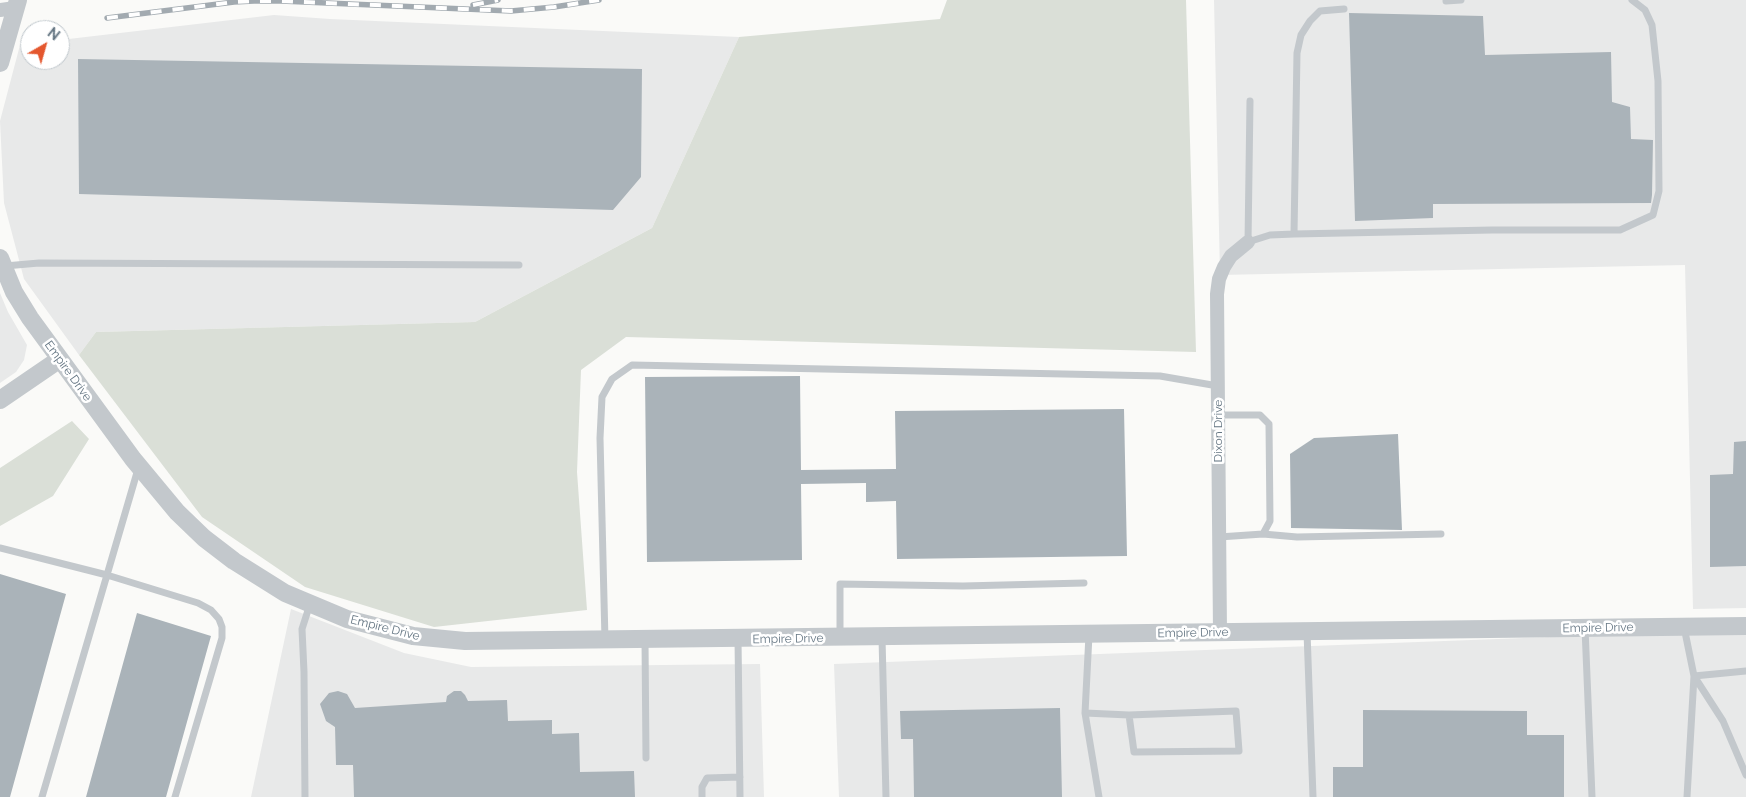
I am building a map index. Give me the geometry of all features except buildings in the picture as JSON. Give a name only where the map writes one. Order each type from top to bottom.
[{"type":"street","points":[[0,63],[11,6]]},
{"type":"street","name":"Dixon Drive","points":[[1220,632],[1219,279],[1231,256],[1248,242]]},
{"type":"street","name":"Empire Drive","points":[[2,262],[14,292],[30,318],[139,466],[177,512],[204,538],[261,579],[285,593],[347,619],[380,628],[437,639],[465,641],[1746,626]]},
{"type":"street","points":[[0,400],[60,359]]},
{"type":"lane","points":[[1446,1],[1461,0]]},
{"type":"lane","points":[[1250,101],[1248,242],[1270,235],[1294,234],[1492,230],[1620,230],[1653,215],[1658,191],[1658,81],[1652,25],[1645,10],[1632,0]]},
{"type":"lane","points":[[1294,234],[1297,53],[1301,35],[1310,20],[1320,11],[1344,9]]},
{"type":"lane","points":[[2,262],[519,265]]},
{"type":"lane","points":[[605,640],[600,438],[602,397],[612,379],[632,365],[1160,376],[1218,386]]},
{"type":"lane","points":[[1218,415],[1260,415],[1269,424],[1270,521],[1263,534]]},
{"type":"lane","points":[[42,797],[139,466]]},
{"type":"lane","points":[[1219,537],[1263,534],[1297,537],[1441,534]]},
{"type":"lane","points":[[0,548],[107,575],[198,603],[211,610],[219,619],[222,627],[222,638],[175,797]]},
{"type":"lane","points":[[840,638],[840,584],[963,586],[1084,583]]},
{"type":"lane","points":[[305,797],[302,629],[310,604]]},
{"type":"lane","points":[[1684,627],[1694,676],[1687,797]]},
{"type":"lane","points":[[1585,628],[1592,797]]},
{"type":"lane","points":[[1307,631],[1313,797]]},
{"type":"lane","points":[[1089,634],[1085,713],[1099,797]]},
{"type":"lane","points":[[882,637],[886,797]]},
{"type":"lane","points":[[738,639],[740,797]]},
{"type":"lane","points":[[645,640],[646,758]]},
{"type":"lane","points":[[1694,676],[1746,672]]},
{"type":"lane","points":[[1694,676],[1723,721],[1746,775]]},
{"type":"lane","points":[[1085,713],[1129,715],[1236,711],[1239,751],[1134,752],[1129,715]]},
{"type":"lane","points":[[702,797],[702,787],[707,778],[740,777]]},
{"type":"shaded area","points":[[947,0],[1186,0],[1196,352],[626,337],[581,370],[577,472],[587,610],[434,627],[305,587],[202,517],[79,355],[96,332],[475,322],[652,228],[739,37],[940,19]]},
{"type":"shaded area","points":[[1214,0],[1746,0],[1746,608],[1693,609],[1685,265],[1220,275]]},
{"type":"shaded area","points":[[274,15],[739,37],[652,228],[475,322],[96,332],[79,355],[24,279],[4,203],[0,121],[20,45],[20,70],[70,70],[70,39]]},
{"type":"shaded area","points":[[0,293],[8,312],[27,345],[24,360],[16,372],[0,383]]},
{"type":"shaded area","points":[[72,421],[89,439],[53,496],[0,526],[0,468]]},
{"type":"shaded area","points":[[291,609],[404,653],[471,667],[760,664],[764,797],[251,797]]},
{"type":"shaded area","points":[[1657,633],[1746,634],[1746,797],[839,797],[834,664]]},
{"type":"railway","points":[[473,5],[498,0]]},
{"type":"railway","points":[[107,18],[254,1],[511,11],[599,0]]}]
